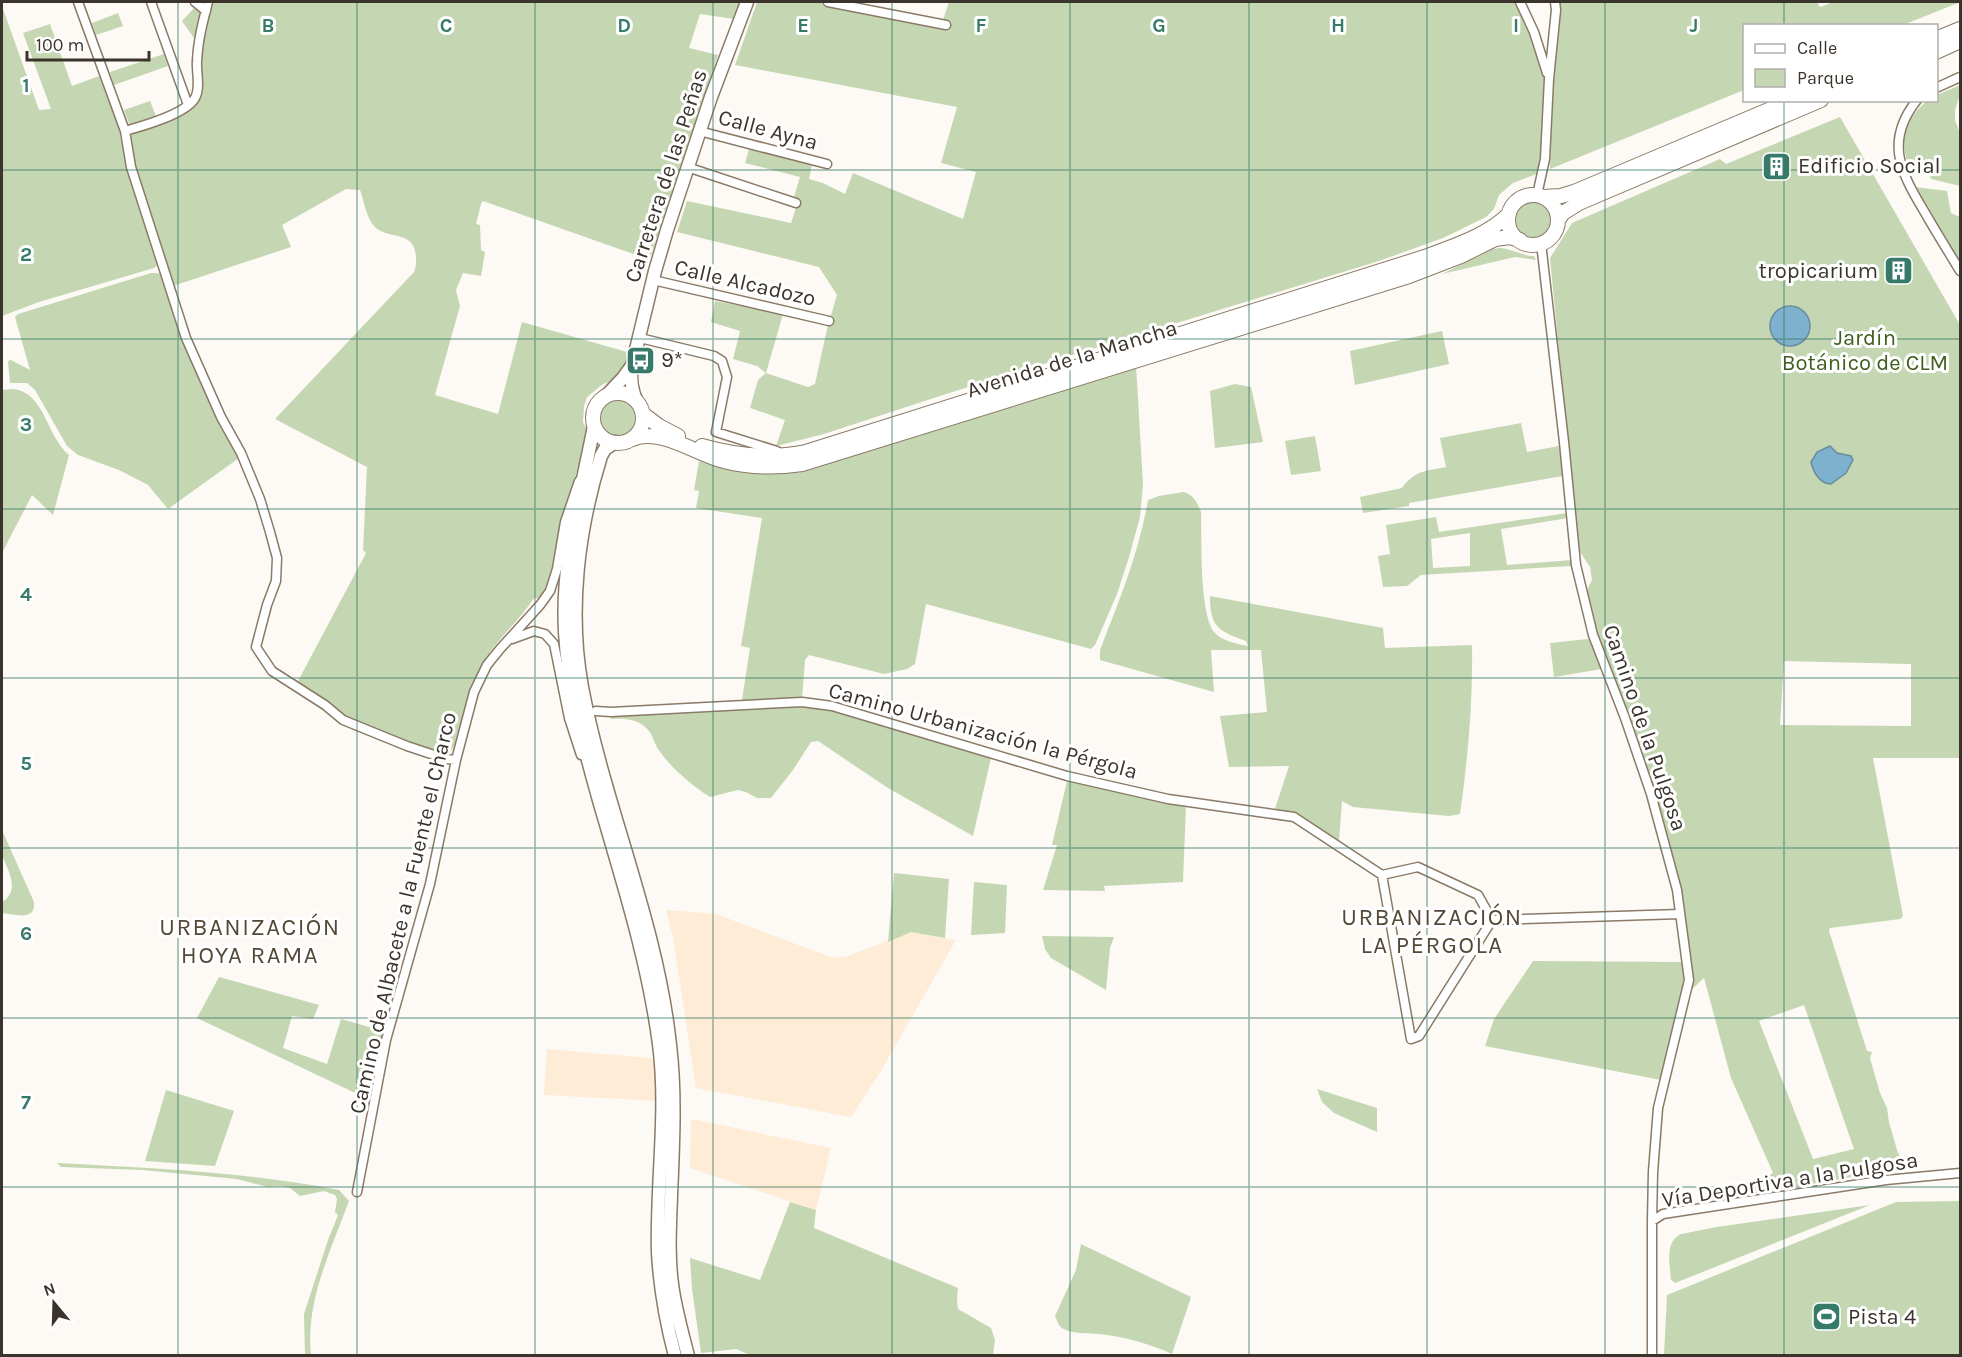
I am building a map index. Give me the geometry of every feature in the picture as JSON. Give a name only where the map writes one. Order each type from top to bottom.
[{"type":"main road","name":"Carretera de las Peñas","points":[[632,366],[653,280],[687,166],[747,2]]},
{"type":"main road","points":[[1938,38],[1960,29]]},
{"type":"main road","points":[[1938,51],[1960,41]]},
{"type":"main road","points":[[1787,102],[1583,189],[1561,196],[1522,197],[1509,214],[1510,228],[1520,240],[1532,244],[1541,243],[1554,234],[1558,220],[1563,213],[1579,203],[1816,102]]},
{"type":"main road","points":[[1540,196],[1554,206],[1558,220]]},
{"type":"main road","name":"Avenida de la Mancha","points":[[651,420],[704,446],[744,454],[776,456],[806,452],[1419,259],[1489,230],[1509,214]]},
{"type":"main road","name":"Avenida de la Mancha","points":[[651,420],[702,454],[743,465],[774,467],[802,464],[1409,276],[1461,256],[1490,241],[1505,237],[1520,240]]},
{"type":"main road","points":[[632,366],[630,379],[633,392],[651,420]]},
{"type":"main road","points":[[632,366],[594,411],[594,426],[568,551],[564,606],[570,681],[581,735],[638,935],[655,1013],[662,1108],[658,1253],[660,1284],[675,1356]]},
{"type":"main road","points":[[606,396],[625,394],[651,420]]},
{"type":"main road","points":[[594,426],[601,435],[621,443],[632,439],[641,427],[651,420]]},
{"type":"main road","name":"Avenida de la Mancha","points":[[632,439],[647,436],[651,420]]},
{"type":"main road","points":[[615,442],[605,449],[601,456],[584,529],[576,588],[578,658],[592,729],[644,913],[662,986],[674,1100],[671,1275],[688,1356]]},
{"type":"street","points":[[78,2],[125,131],[131,166],[186,338],[221,417],[241,453],[260,499],[277,558],[276,581],[256,647],[272,671],[325,705],[343,720],[407,746],[456,760]]},
{"type":"street","points":[[151,2],[188,105]]},
{"type":"street","points":[[125,131],[167,117],[188,105],[196,97],[198,84],[196,62],[207,6],[195,2]]},
{"type":"street","points":[[828,2],[946,25]]},
{"type":"street","points":[[1520,2],[1534,32],[1549,79]]},
{"type":"street","points":[[1540,196],[1545,159],[1555,2]]},
{"type":"street","points":[[1938,87],[1960,77]]},
{"type":"street","points":[[1916,102],[1902,127],[1900,163],[1908,185],[1960,271]]},
{"type":"street","name":"Calle Ayna","points":[[699,131],[827,164]]},
{"type":"street","points":[[687,166],[796,203]]},
{"type":"street","name":"Camino de la Pulgosa","points":[[1541,243],[1576,565],[1593,635],[1651,794],[1677,890],[1689,981],[1658,1108],[1653,1165],[1652,1221]]},
{"type":"street","name":"Calle Alcadozo","points":[[653,280],[829,321]]},
{"type":"street","points":[[640,338],[714,356],[722,361],[727,377],[716,432],[777,451]]},
{"type":"street","name":"Camino de Albacete a la Fuente el Charco","points":[[357,1192],[386,1040],[430,884],[456,760],[474,692],[483,672],[500,649],[550,591],[558,569],[565,522],[574,492],[586,466]]},
{"type":"street","points":[[500,649],[513,637],[529,632],[534,631],[551,638],[557,650],[568,718],[584,763],[592,776]]},
{"type":"street","name":"Camino Urbanización la Pérgola","points":[[596,711],[802,702],[832,706],[1067,776],[1168,799],[1294,817],[1382,875]]},
{"type":"street","points":[[1418,867],[1478,895],[1492,920],[1419,1036],[1411,1039],[1382,875],[1418,867]]},
{"type":"street","points":[[1492,920],[1680,914]]},
{"type":"street","name":"Vía Deportiva a la Pulgosa","points":[[1652,1356],[1652,1221],[1663,1214],[1887,1180],[1960,1173]]},
{"type":"shaded area","points":[[666,910],[716,914],[833,958],[848,956],[911,932],[956,940],[881,1071],[851,1117],[696,1088],[673,938]]},
{"type":"shaded area","points":[[547,1049],[660,1059],[659,1101],[544,1095]]},
{"type":"shaded area","points":[[691,1119],[831,1148],[816,1210],[690,1168]]},
{"type":"green space","points":[[211,2],[740,2],[734,19],[700,14],[689,48],[718,55],[650,258],[483,201],[481,204],[476,224],[480,225],[481,250],[485,252],[481,276],[463,273],[456,290],[460,306],[435,395],[498,414],[522,322],[627,352],[625,364],[616,380],[603,384],[587,397],[583,422],[587,430],[582,456],[564,512],[556,566],[543,599],[534,598],[488,655],[474,686],[461,732],[450,753],[444,755],[337,713],[338,709],[297,683],[366,553],[363,550],[367,467],[275,419],[414,272],[416,258],[411,242],[374,226],[367,214],[360,190],[346,189],[282,225],[291,247],[173,286],[133,163],[129,142],[134,130],[197,99],[200,56]]},
{"type":"green space","points":[[757,2],[818,2],[941,26],[949,2],[1518,2],[1527,19],[1544,73],[1543,148],[1539,173],[1513,183],[1499,195],[1494,209],[1486,217],[1443,238],[1379,261],[949,393],[824,434],[776,446],[785,420],[750,408],[758,380],[766,373],[808,387],[815,384],[837,295],[819,267],[677,232],[687,201],[791,223],[798,202],[794,197],[800,177],[745,163],[749,149],[812,165],[809,179],[845,194],[853,173],[963,219],[976,172],[941,163],[957,107],[735,65]]},
{"type":"green space","points":[[1559,2],[1817,2],[1820,7],[1834,2],[1958,3],[1906,24],[1743,24],[1743,90],[1550,169],[1553,72]]},
{"type":"green space","points":[[2,6],[39,110],[51,109],[23,33],[50,24],[72,86],[99,76],[122,134],[120,136],[123,150],[159,264],[154,268],[39,302],[2,316]]},
{"type":"green space","points":[[194,8],[202,14],[196,41],[182,21]]},
{"type":"green space","points":[[118,13],[123,26],[96,35],[92,23]]},
{"type":"green space","points":[[164,54],[168,66],[114,85],[110,72]]},
{"type":"green space","points":[[1960,85],[1955,120],[1960,133],[1960,186],[1931,179],[1926,162],[1911,171],[1907,160],[1904,141],[1908,124],[1926,102],[1938,102],[1938,95]]},
{"type":"green space","points":[[150,101],[156,116],[130,126],[124,110]]},
{"type":"green space","name":"Jardín Botánico de CLM","points":[[1840,117],[1960,325],[1960,758],[1873,758],[1903,916],[1900,919],[1830,928],[1829,931],[1867,1051],[1872,1052],[1870,1058],[1887,1108],[1897,1150],[1905,1168],[1733,1197],[1773,1173],[1731,1078],[1704,978],[1689,992],[1681,891],[1664,833],[1595,635],[1588,607],[1587,590],[1592,580],[1590,567],[1578,549],[1550,258],[1572,223],[1720,159],[1726,164]],"holes":[[[1784,661],[1911,664],[1911,726],[1780,725]],[[1804,1005],[1854,1149],[1813,1159],[1759,1021]]]},
{"type":"green space","points":[[1915,187],[1947,191],[1951,213],[1960,217],[1960,262],[1937,229]]},
{"type":"green space","points":[[1534,200],[1548,206],[1554,220],[1548,234],[1534,240],[1520,234],[1514,220],[1520,206]]},
{"type":"green space","points":[[1499,248],[1534,256],[1536,260],[1515,257],[1442,274],[1493,249]]},
{"type":"green space","points":[[151,273],[162,275],[196,372],[239,458],[168,509],[148,485],[119,470],[78,455],[67,446],[35,390],[27,383],[10,383],[8,361],[11,360],[30,370],[15,317],[18,314]]},
{"type":"green space","points":[[715,301],[783,314],[766,373],[757,366],[733,359],[740,331],[711,322]]},
{"type":"green space","points":[[1442,331],[1449,364],[1355,385],[1350,351]]},
{"type":"green space","points":[[1136,365],[1143,484],[1140,517],[1117,594],[1095,645],[1091,649],[926,604],[915,664],[907,669],[884,674],[809,655],[805,660],[802,699],[742,700],[750,648],[741,646],[762,518],[696,508],[699,491],[694,490],[699,461],[746,470]]},
{"type":"green space","points":[[1235,384],[1251,387],[1263,442],[1215,448],[1210,391]]},
{"type":"green space","points":[[13,389],[24,392],[39,406],[61,447],[69,455],[53,515],[32,495],[2,553],[2,390]]},
{"type":"green space","points":[[618,397],[626,398],[632,403],[637,409],[637,425],[632,431],[626,436],[618,437],[610,436],[604,431],[599,425],[598,417],[599,409],[604,403],[610,398]]},
{"type":"green space","points":[[1521,423],[1527,452],[1559,446],[1563,476],[1363,513],[1360,497],[1402,488],[1416,474],[1446,467],[1440,438]]},
{"type":"green space","points":[[1315,436],[1321,471],[1291,475],[1285,441]]},
{"type":"green space","points":[[1183,492],[1194,499],[1201,512],[1202,574],[1206,608],[1214,632],[1221,638],[1248,646],[1246,641],[1223,631],[1214,622],[1210,596],[1383,628],[1385,648],[1472,645],[1472,688],[1460,814],[1449,816],[1353,807],[1342,801],[1339,841],[1296,814],[1283,813],[1275,809],[1289,766],[1229,767],[1220,716],[1267,712],[1261,650],[1211,650],[1214,692],[1100,660],[1100,650],[1134,558],[1148,500]]},
{"type":"green space","points":[[1567,513],[1568,518],[1501,529],[1507,565],[1573,560],[1571,566],[1421,575],[1407,586],[1383,587],[1378,556],[1390,554],[1386,525],[1436,517],[1439,532]],"holes":[[[1470,533],[1470,566],[1433,568],[1431,539]]]},
{"type":"green space","points":[[1588,639],[1591,641],[1602,669],[1554,677],[1550,643]]},
{"type":"green space","points":[[805,705],[826,708],[991,758],[973,836],[888,788],[818,741],[811,742],[771,798],[757,798],[738,790],[710,797],[675,769],[658,749],[645,727],[632,720],[611,719],[610,716]]},
{"type":"green space","points":[[1070,779],[1186,805],[1183,882],[1104,886],[1105,891],[1043,890],[1057,845],[1052,845],[1067,781]]},
{"type":"green space","points":[[2,830],[34,902],[34,908],[28,915],[2,913],[2,902],[8,897],[12,886],[1,852]]},
{"type":"green space","points":[[894,873],[949,879],[945,938],[911,932],[888,942]]},
{"type":"green space","points":[[974,882],[1007,885],[1005,933],[971,935]]},
{"type":"green space","points":[[1042,936],[1114,937],[1110,948],[1106,990],[1051,958],[1045,949]]},
{"type":"green space","points":[[1533,961],[1684,962],[1687,980],[1661,1080],[1485,1046],[1494,1019]]},
{"type":"green space","points":[[219,977],[319,1005],[313,1019],[292,1016],[283,1048],[327,1064],[341,1019],[383,1031],[370,1100],[197,1018]]},
{"type":"green space","points":[[1317,1089],[1377,1108],[1377,1132],[1334,1113],[1322,1102]]},
{"type":"green space","points":[[166,1090],[234,1111],[215,1166],[145,1161]]},
{"type":"green space","points":[[57,1163],[234,1175],[339,1190],[349,1201],[327,1257],[316,1296],[310,1335],[311,1355],[305,1355],[304,1314],[338,1215],[335,1212],[337,1199],[335,1195],[324,1191],[300,1196],[290,1188],[268,1187],[237,1179],[142,1170],[61,1167]]},
{"type":"green space","points":[[1960,1201],[1960,1355],[1664,1355],[1667,1295],[1896,1202]]},
{"type":"green space","points":[[790,1202],[816,1210],[814,1228],[958,1288],[958,1309],[991,1328],[995,1340],[993,1355],[752,1356],[736,1349],[701,1353],[690,1258],[760,1280]]},
{"type":"green space","points":[[1870,1205],[1675,1283],[1671,1280],[1670,1248],[1672,1242],[1681,1234]]},
{"type":"green space","points":[[1081,1244],[1191,1297],[1172,1354],[1127,1339],[1074,1332],[1060,1327],[1055,1316],[1076,1270]]},
{"type":"water","points":[[1790,306],[1804,312],[1810,326],[1804,340],[1790,346],[1776,340],[1770,326],[1776,312]]},
{"type":"water","points":[[1830,446],[1837,453],[1851,456],[1853,460],[1846,473],[1831,484],[1818,477],[1811,462],[1817,452]]},
{"type":"place","name":"Edificio Social","points":[[1777,166]]},
{"type":"place","name":"tropicarium","points":[[1899,271]]},
{"type":"place","name":"9*","points":[[640,360]]},
{"type":"place","name":"Pista 4","points":[[1827,1317]]},
{"type":"district","name":"URBANIZACIÓN LA PÉRGOLA","points":[[1432,931]]},
{"type":"district","name":"URBANIZACIÓN HOYA RAMA","points":[[250,941]]}]
